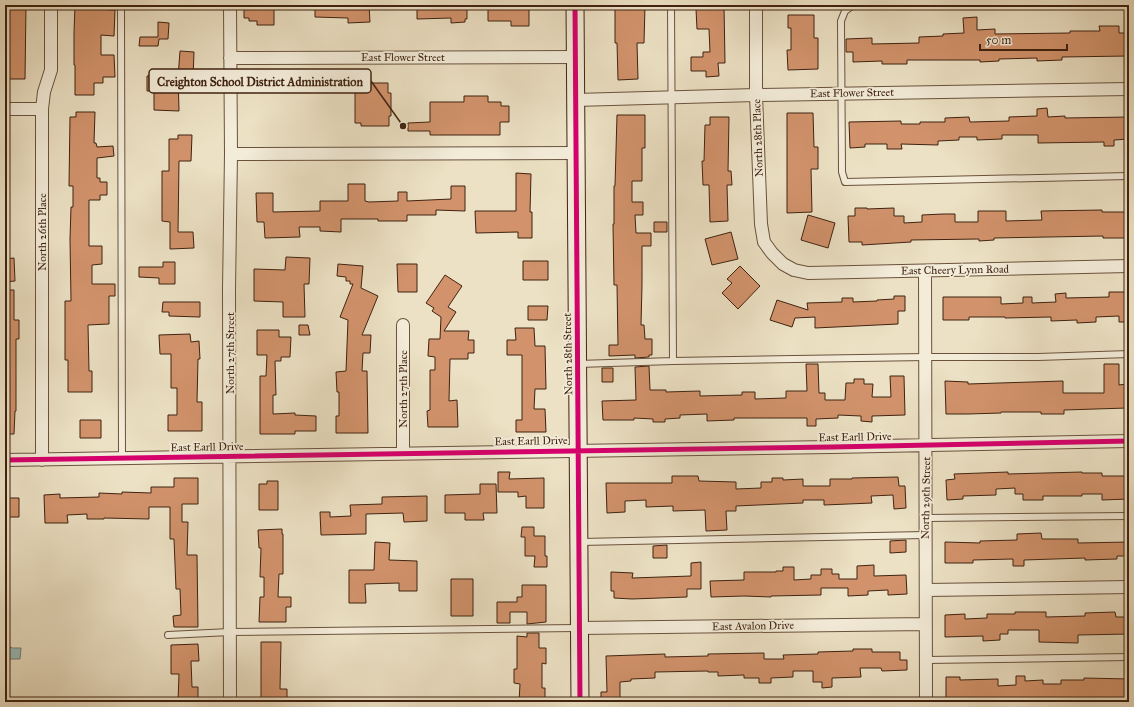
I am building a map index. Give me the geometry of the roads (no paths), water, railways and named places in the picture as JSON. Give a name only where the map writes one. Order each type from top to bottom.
[{"type":"street","name":"North 26th Place","points":[[42,460],[42,109],[44,92],[51,70],[51,5]]},
{"type":"street","name":"North 27th Street","points":[[230,5],[230,702]]},
{"type":"street","name":"North 28th Street","points":[[575,5],[580,702]]},
{"type":"street","name":"North 28th Place","points":[[756,5],[756,95],[761,224],[764,242],[783,264]]},
{"type":"street","name":"East Flower Street","points":[[230,58],[576,57]]},
{"type":"street","name":"East Flower Street","points":[[575,100],[756,95],[1129,89]]},
{"type":"street","points":[[5,109],[42,109]]},
{"type":"street","points":[[231,154],[576,153]]},
{"type":"street","name":"East Cheery Lynn Road","points":[[783,264],[794,270],[808,273],[1129,266]]},
{"type":"street","name":"North 29th Street","points":[[925,271],[927,445],[925,535],[926,702]]},
{"type":"street","name":"North 27th Place","points":[[402,326],[403,453]]},
{"type":"street","name":"East Earll Drive","points":[[5,460],[1129,441]]},
{"type":"street","points":[[926,590],[1129,587]]},
{"type":"street","name":"East Avalon Drive","points":[[580,628],[926,624]]},
{"type":"lane","points":[[121,5],[122,458]]},
{"type":"lane","points":[[671,5],[673,361]]},
{"type":"lane","points":[[853,5],[844,11],[841,21],[842,172],[845,182],[1129,176]]},
{"type":"lane","points":[[578,364],[926,357],[1038,357],[1129,354]]},
{"type":"lane","points":[[926,518],[1129,516]]},
{"type":"lane","points":[[580,542],[925,535]]},
{"type":"lane","points":[[168,635],[230,632],[580,628]]},
{"type":"lane","points":[[926,660],[1129,657]]},
{"type":"water","points":[[9,647],[21,648],[20,659],[5,659],[5,649],[9,649]]},
{"type":"place","name":"Creighton School District Administration","points":[[403,126]]}]
